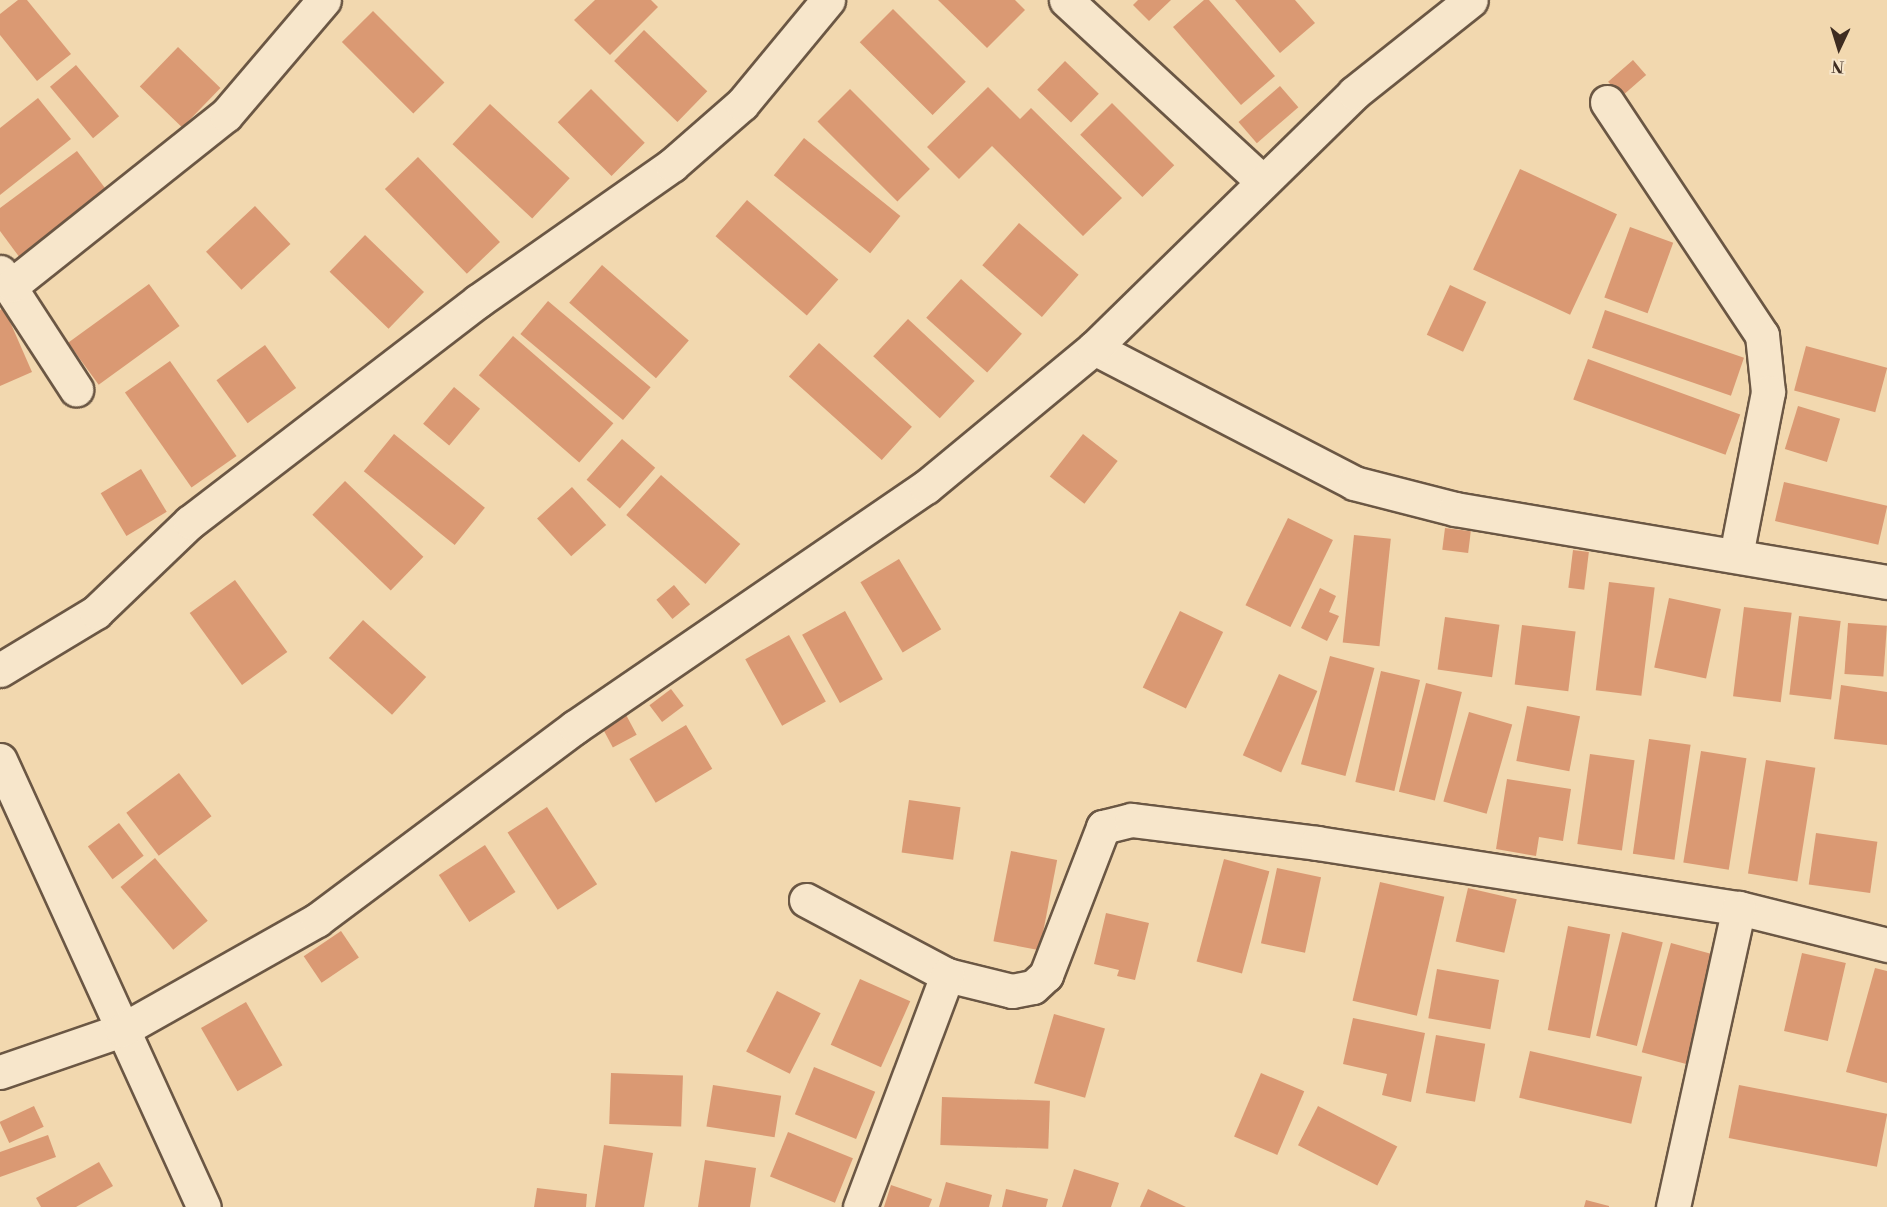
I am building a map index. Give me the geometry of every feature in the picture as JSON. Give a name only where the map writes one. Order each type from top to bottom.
[{"type":"street","points":[[76,389],[6,278],[226,115],[324,0]]},
{"type":"street","points":[[0,670],[96,612],[190,522],[478,301],[672,165],[742,104],[828,0]]},
{"type":"street","points":[[1066,0],[1262,181]]},
{"type":"street","points":[[0,1072],[122,1030],[317,920],[575,727],[926,487],[1094,348],[1354,93],[1471,0]]},
{"type":"street","points":[[1607,102],[1761,336],[1768,392],[1736,555]]},
{"type":"street","points":[[1094,348],[1354,483],[1455,509],[1887,582]]},
{"type":"street","points":[[0,760],[204,1207]]},
{"type":"street","points":[[806,900],[946,975],[1012,991],[1033,987],[1046,975],[1103,827],[1131,820],[1317,843],[1738,908],[1887,943]]},
{"type":"street","points":[[1673,1207],[1738,908]]},
{"type":"street","points":[[860,1207],[946,975]]},
{"type":"building","points":[[18,0],[27,0],[71,54],[37,81],[0,35],[0,14]]},
{"type":"building","points":[[595,0],[651,0],[658,7],[610,55],[574,20]]},
{"type":"building","points":[[938,0],[1015,0],[1025,10],[987,48]]},
{"type":"building","points":[[1138,0],[1171,0],[1149,21],[1133,5]]},
{"type":"building","points":[[1204,0],[1209,0],[1275,76],[1241,105],[1173,27]]},
{"type":"building","points":[[1235,0],[1295,0],[1315,23],[1280,53]]},
{"type":"building","points":[[893,9],[966,82],[933,115],[860,42]]},
{"type":"building","points":[[373,11],[444,82],[413,114],[342,42]]},
{"type":"building","points":[[644,30],[707,91],[677,122],[614,61]]},
{"type":"building","points":[[178,47],[220,88],[182,128],[140,87]]},
{"type":"building","points":[[1633,60],[1646,75],[1621,97],[1608,82]]},
{"type":"building","points":[[1065,61],[1099,94],[1071,122],[1037,90]]},
{"type":"building","points":[[76,65],[119,116],[93,138],[50,87]]},
{"type":"building","points":[[1280,86],[1298,107],[1257,143],[1238,122]]},
{"type":"building","points":[[988,87],[1020,119],[1031,108],[1122,198],[1083,236],[992,146],[959,179],[927,147]]},
{"type":"building","points":[[591,89],[645,143],[612,176],[558,122]]},
{"type":"building","points":[[850,89],[930,169],[897,201],[817,122]]},
{"type":"building","points":[[38,98],[71,139],[0,195],[0,128]]},
{"type":"building","points":[[1112,103],[1174,165],[1142,197],[1080,135]]},
{"type":"building","points":[[490,104],[570,178],[532,219],[452,144]]},
{"type":"building","points":[[804,138],[900,216],[870,253],[774,175]]},
{"type":"building","points":[[77,151],[108,192],[20,258],[0,231],[0,208]]},
{"type":"building","points":[[418,157],[500,242],[467,274],[385,189]]},
{"type":"building","points":[[1520,169],[1617,214],[1570,315],[1473,270]]},
{"type":"building","points":[[747,200],[838,279],[807,316],[716,236]]},
{"type":"building","points":[[255,206],[290,244],[241,290],[206,252]]},
{"type":"building","points":[[1019,223],[1079,275],[1042,317],[982,265]]},
{"type":"building","points":[[1630,227],[1673,243],[1648,313],[1604,297]]},
{"type":"building","points":[[365,235],[424,292],[389,329],[330,272]]},
{"type":"building","points":[[602,265],[689,340],[656,378],[569,303]]},
{"type":"building","points":[[961,279],[1022,334],[987,373],[926,318]]},
{"type":"building","points":[[149,284],[180,326],[99,385],[68,343]]},
{"type":"building","points":[[1450,285],[1486,302],[1463,352],[1427,335]]},
{"type":"building","points":[[548,301],[651,387],[623,420],[520,334]]},
{"type":"building","points":[[4,308],[32,372],[0,386],[0,310]]},
{"type":"building","points":[[1605,310],[1744,358],[1731,396],[1592,348]]},
{"type":"building","points":[[908,319],[975,381],[940,418],[873,356]]},
{"type":"building","points":[[513,336],[613,423],[579,463],[479,375]]},
{"type":"building","points":[[819,343],[912,427],[882,460],[789,376]]},
{"type":"building","points":[[265,345],[296,388],[248,423],[216,380]]},
{"type":"building","points":[[1806,346],[1887,368],[1875,412],[1794,390]]},
{"type":"building","points":[[1588,359],[1740,414],[1726,455],[1573,399]]},
{"type":"building","points":[[170,361],[237,456],[191,488],[125,393]]},
{"type":"building","points":[[454,387],[480,409],[449,446],[423,424]]},
{"type":"building","points":[[1798,406],[1840,419],[1827,462],[1785,449]]},
{"type":"building","points":[[394,434],[485,508],[455,545],[364,471]]},
{"type":"building","points":[[1083,434],[1118,461],[1084,504],[1050,477]]},
{"type":"building","points":[[622,439],[655,468],[620,509],[587,480]]},
{"type":"building","points":[[141,469],[167,512],[126,536],[101,493]]},
{"type":"building","points":[[661,475],[740,544],[705,584],[626,515]]},
{"type":"building","points":[[345,481],[423,557],[391,591],[312,515]]},
{"type":"building","points":[[1784,482],[1887,506],[1878,545],[1775,521]]},
{"type":"building","points":[[572,487],[606,525],[571,556],[537,518]]},
{"type":"building","points":[[1288,518],[1333,540],[1290,627],[1245,605]]},
{"type":"building","points":[[1445,528],[1471,531],[1468,553],[1442,550]]},
{"type":"building","points":[[1354,535],[1391,539],[1380,646],[1343,642]]},
{"type":"building","points":[[1573,550],[1589,552],[1584,590],[1568,588]]},
{"type":"building","points":[[899,559],[941,629],[903,652],[860,582]]},
{"type":"building","points":[[235,580],[287,652],[242,685],[190,613]]},
{"type":"building","points":[[1609,582],[1655,588],[1641,696],[1596,690]]},
{"type":"building","points":[[674,585],[690,604],[672,619],[656,600]]},
{"type":"building","points":[[1320,588],[1336,596],[1329,612],[1339,616],[1327,641],[1301,628]]},
{"type":"building","points":[[1669,598],[1721,609],[1706,678],[1654,667]]},
{"type":"building","points":[[1744,607],[1792,613],[1781,702],[1733,696]]},
{"type":"building","points":[[845,611],[883,679],[840,703],[802,635]]},
{"type":"building","points":[[1180,611],[1223,632],[1186,708],[1143,687]]},
{"type":"building","points":[[1799,616],[1841,621],[1831,700],[1789,694]]},
{"type":"building","points":[[1445,617],[1499,625],[1492,677],[1438,669]]},
{"type":"building","points":[[363,620],[426,677],[392,715],[329,658]]},
{"type":"building","points":[[1848,623],[1887,626],[1883,677],[1844,674]]},
{"type":"building","points":[[1522,625],[1576,632],[1568,691],[1515,685]]},
{"type":"building","points":[[789,635],[826,701],[782,726],[745,659]]},
{"type":"building","points":[[1330,656],[1374,668],[1345,776],[1301,764]]},
{"type":"building","points":[[1381,671],[1420,680],[1394,791],[1355,782]]},
{"type":"building","points":[[1279,674],[1317,691],[1281,772],[1243,755]]},
{"type":"building","points":[[1426,683],[1462,692],[1435,801],[1399,792]]},
{"type":"building","points":[[1841,685],[1887,692],[1887,745],[1834,739]]},
{"type":"building","points":[[671,689],[684,706],[662,722],[649,705]]},
{"type":"building","points":[[1527,706],[1580,716],[1569,771],[1516,761]]},
{"type":"building","points":[[624,711],[637,735],[613,748],[600,724]]},
{"type":"building","points":[[1469,712],[1512,724],[1487,814],[1443,801]]},
{"type":"building","points":[[686,725],[712,769],[656,803],[629,759]]},
{"type":"building","points":[[1649,739],[1691,745],[1674,860],[1633,854]]},
{"type":"building","points":[[1701,751],[1746,758],[1729,870],[1683,863]]},
{"type":"building","points":[[1590,754],[1635,760],[1622,850],[1577,844]]},
{"type":"building","points":[[1766,760],[1815,768],[1797,881],[1748,874]]},
{"type":"building","points":[[179,773],[211,816],[159,856],[126,813]]},
{"type":"building","points":[[1507,779],[1571,789],[1563,841],[1539,837],[1536,856],[1496,849]]},
{"type":"building","points":[[909,800],[960,807],[953,860],[902,852]]},
{"type":"building","points":[[547,807],[597,884],[558,910],[508,833]]},
{"type":"building","points":[[119,823],[144,856],[113,879],[88,846]]},
{"type":"building","points":[[1816,833],[1877,842],[1870,893],[1809,884]]},
{"type":"building","points":[[485,845],[515,892],[469,922],[439,875]]},
{"type":"building","points":[[1011,851],[1057,860],[1040,950],[993,941]]},
{"type":"building","points":[[155,858],[208,921],[173,950],[121,887]]},
{"type":"building","points":[[1224,859],[1269,871],[1242,974],[1197,961]]},
{"type":"building","points":[[1277,868],[1321,877],[1305,953],[1261,943]]},
{"type":"building","points":[[1380,882],[1444,897],[1417,1016],[1353,1001]]},
{"type":"building","points":[[1468,888],[1517,899],[1504,953],[1456,942]]},
{"type":"building","points":[[1106,913],[1149,923],[1135,980],[1117,976],[1119,970],[1094,964]]},
{"type":"building","points":[[1568,926],[1610,934],[1590,1038],[1548,1030]]},
{"type":"building","points":[[341,931],[359,958],[322,983],[304,956]]},
{"type":"building","points":[[1622,932],[1663,942],[1637,1046],[1596,1036]]},
{"type":"building","points":[[1671,943],[1717,955],[1688,1065],[1642,1052]]},
{"type":"building","points":[[1802,953],[1846,963],[1828,1041],[1784,1031]]},
{"type":"building","points":[[1875,968],[1887,971],[1887,1083],[1846,1072]]},
{"type":"building","points":[[1437,969],[1499,980],[1490,1029],[1428,1018]]},
{"type":"building","points":[[860,979],[910,1001],[881,1067],[831,1045]]},
{"type":"building","points":[[777,991],[821,1013],[790,1074],[746,1052]]},
{"type":"building","points":[[246,1002],[282,1065],[237,1091],[201,1028]]},
{"type":"building","points":[[1054,1014],[1105,1029],[1085,1098],[1034,1083]]},
{"type":"building","points":[[1353,1018],[1425,1033],[1411,1102],[1382,1095],[1387,1074],[1343,1064]]},
{"type":"building","points":[[1436,1035],[1485,1044],[1475,1102],[1426,1093]]},
{"type":"building","points":[[1530,1051],[1642,1077],[1631,1124],[1519,1098]]},
{"type":"building","points":[[814,1067],[875,1092],[856,1139],[795,1114]]},
{"type":"building","points":[[611,1073],[683,1076],[681,1126],[609,1124]]},
{"type":"building","points":[[1261,1073],[1304,1091],[1277,1155],[1234,1137]]},
{"type":"building","points":[[713,1085],[781,1096],[775,1137],[706,1126]]},
{"type":"building","points":[[1739,1085],[1887,1114],[1877,1167],[1729,1138]]},
{"type":"building","points":[[942,1097],[1050,1101],[1048,1149],[940,1145]]},
{"type":"building","points":[[34,1106],[44,1127],[9,1143],[0,1122]]},
{"type":"building","points":[[1318,1106],[1397,1146],[1377,1186],[1298,1145]]},
{"type":"building","points":[[788,1132],[853,1158],[835,1203],[770,1177]]},
{"type":"building","points":[[48,1135],[56,1157],[0,1177],[0,1152]]},
{"type":"building","points":[[604,1145],[653,1153],[644,1207],[595,1207]]},
{"type":"building","points":[[705,1160],[756,1168],[750,1207],[698,1207]]},
{"type":"building","points":[[99,1162],[113,1186],[76,1207],[41,1207],[36,1198]]},
{"type":"building","points":[[1074,1169],[1119,1183],[1111,1207],[1062,1207]]},
{"type":"building","points":[[946,1182],[992,1195],[989,1207],[939,1207]]},
{"type":"building","points":[[891,1185],[932,1199],[929,1207],[884,1207]]},
{"type":"building","points":[[537,1188],[587,1194],[586,1207],[534,1207]]},
{"type":"building","points":[[1006,1189],[1048,1199],[1046,1207],[1002,1207]]},
{"type":"building","points":[[1148,1189],[1186,1207],[1140,1207]]},
{"type":"building","points":[[1586,1200],[1609,1206],[1609,1207],[1584,1207]]}]
